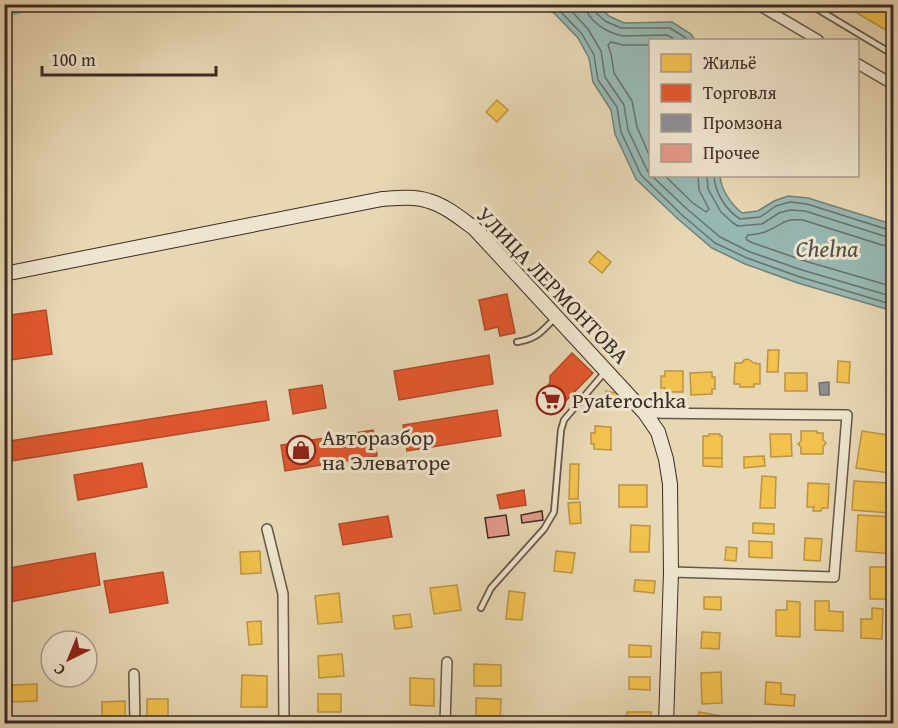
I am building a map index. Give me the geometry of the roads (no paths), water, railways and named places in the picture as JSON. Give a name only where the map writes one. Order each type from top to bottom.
[{"type":"street","points":[[757,4],[816,39]]},
{"type":"street","points":[[859,64],[894,85]]},
{"type":"street","name":"УЛИЦА ЛЕРМОНТОВА","points":[[4,274],[382,199],[409,198],[429,201],[452,211],[474,228],[645,412],[658,432],[670,484],[671,572],[666,723]]},
{"type":"street","points":[[645,412],[847,415],[834,577],[671,572]]},
{"type":"street","points":[[267,529],[283,594],[284,723]]},
{"type":"street","points":[[446,723],[447,662]]},
{"type":"street","points":[[134,674],[135,723]]},
{"type":"lane","points":[[810,5],[894,55]]},
{"type":"lane","points":[[517,342],[535,337],[556,316]]},
{"type":"lane","points":[[481,608],[490,588],[544,529],[554,512],[561,430],[564,420],[607,371]]},
{"type":"water","name":"Chelna","points":[[536,5],[597,5],[609,16],[624,23],[672,22],[691,34],[694,39],[649,39],[649,177],[720,177],[727,196],[742,213],[758,211],[788,196],[808,198],[893,224],[893,311],[798,283],[745,264],[712,248],[678,219],[636,179],[615,134],[611,110],[593,82],[589,58],[578,38],[554,13]]},
{"type":"waterway","points":[[4,7],[16,4]]},
{"type":"place","name":"Pyaterochka","points":[[551,400]]},
{"type":"place","name":"Авторазбор на Элеваторе","points":[[301,450]]}]
